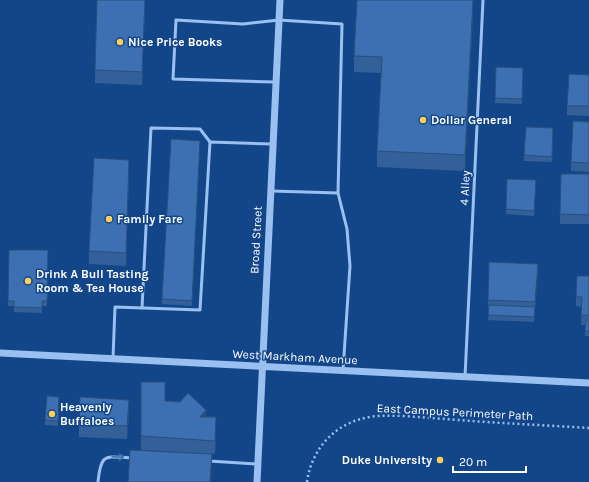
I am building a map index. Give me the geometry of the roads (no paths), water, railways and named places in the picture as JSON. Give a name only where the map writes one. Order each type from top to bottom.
[{"type":"street","name":"Broad Street","points":[[257,482],[280,0]]},
{"type":"street","name":"West Markham Avenue","points":[[0,353],[589,383]]},
{"type":"lane","name":"4 Alley","points":[[465,377],[484,0]]},
{"type":"lane","points":[[276,82],[173,79],[176,20],[243,24],[279,20],[342,24],[338,193],[347,229],[350,266],[343,371]]},
{"type":"lane","points":[[113,359],[115,307],[142,308],[200,310],[210,142],[200,129],[151,128],[142,308]]},
{"type":"lane","points":[[210,142],[272,144]]},
{"type":"lane","points":[[270,191],[338,193]]},
{"type":"lane","points":[[98,482],[102,460],[107,457],[138,458]]},
{"type":"lane","points":[[201,461],[257,464]]},
{"type":"place","name":"Nice Price Books","points":[[120,42]]},
{"type":"place","name":"Dollar General","points":[[423,120]]},
{"type":"place","name":"Family Fare","points":[[109,219]]},
{"type":"place","name":"Drink A Bull Tasting Room & Tea House","points":[[28,281]]},
{"type":"place","name":"Heavenly Buffaloes","points":[[52,414]]},
{"type":"place","name":"Duke University","points":[[440,460]]}]
